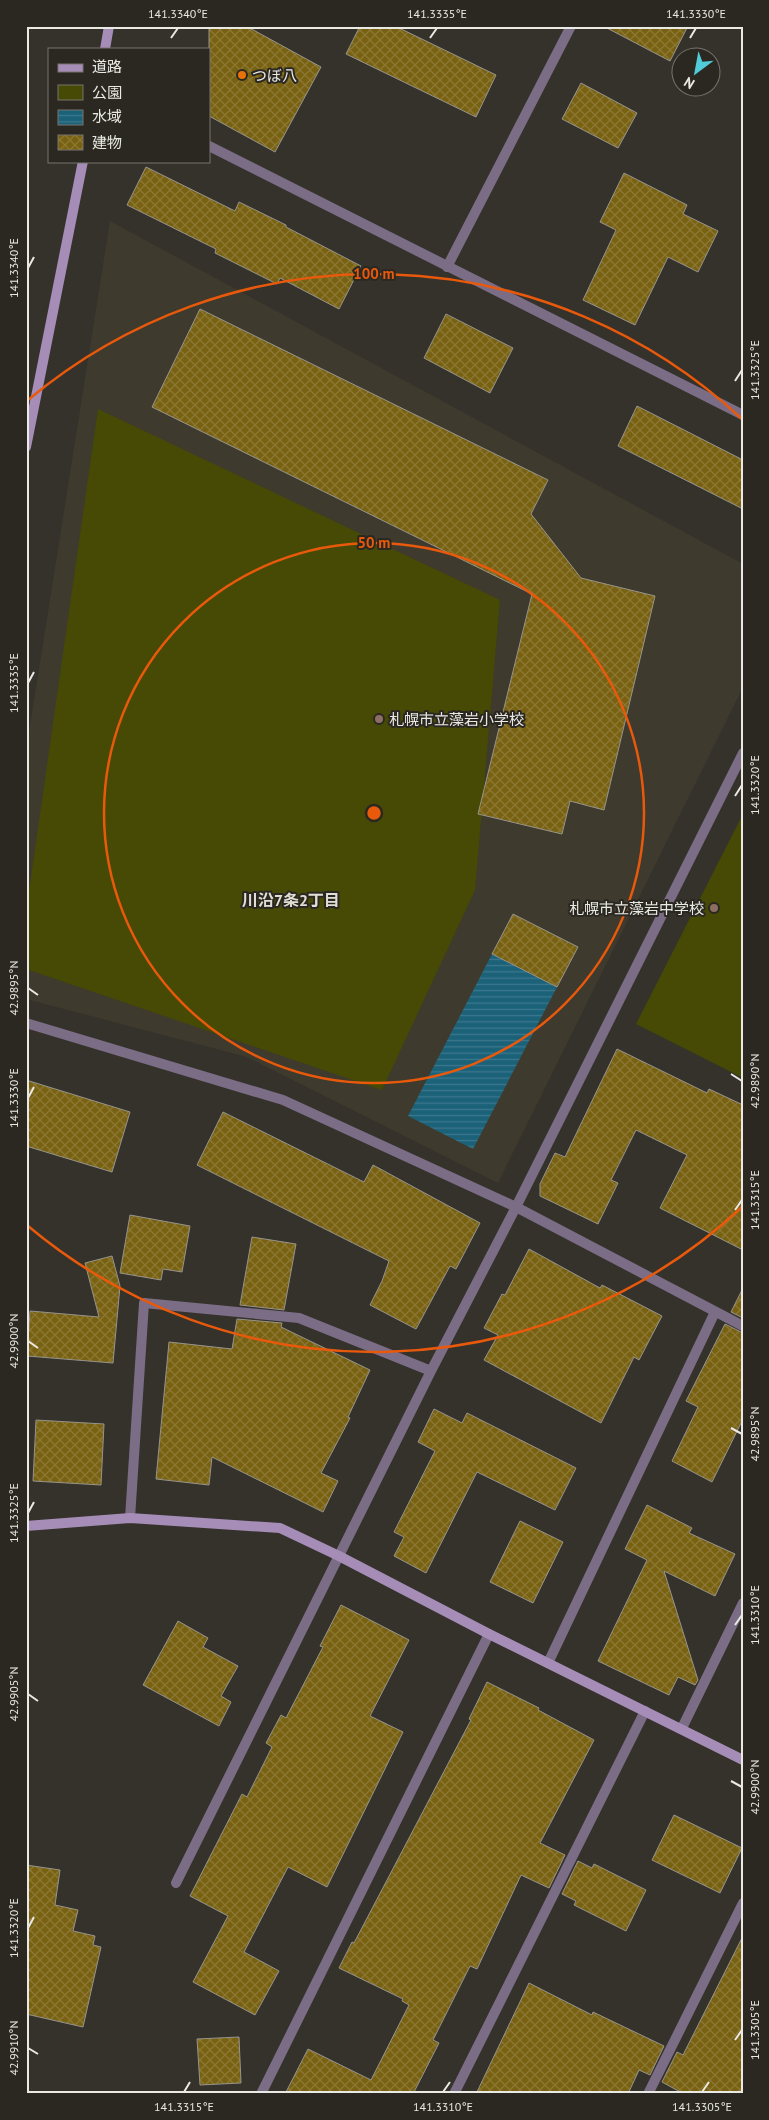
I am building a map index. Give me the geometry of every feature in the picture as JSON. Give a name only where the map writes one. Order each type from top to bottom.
[{"type":"street","points":[[104,48],[109,26]]},
{"type":"street","points":[[447,267],[571,26]]},
{"type":"street","points":[[210,147],[743,415]]},
{"type":"street","points":[[26,447],[83,162]]},
{"type":"street","points":[[176,1883],[430,1370],[516,1207],[743,753]]},
{"type":"street","points":[[26,1023],[283,1100],[516,1207],[743,1326]]},
{"type":"street","points":[[130,1518],[144,1303],[299,1318],[430,1370]]},
{"type":"street","points":[[548,1664],[715,1312]]},
{"type":"street","points":[[26,1526],[130,1518],[280,1528],[339,1556],[548,1664],[682,1728],[743,1760]]},
{"type":"street","points":[[682,1728],[743,1602]]},
{"type":"street","points":[[261,2094],[489,1634]]},
{"type":"street","points":[[454,2094],[645,1711]]},
{"type":"street","points":[[648,2094],[743,1904]]},
{"type":"shaded area","name":"札幌市立藻岩小学校","points":[[110,221],[743,564],[743,687],[498,1183],[247,1057],[26,999],[26,751]]},
{"type":"green space","points":[[98,409],[500,600],[475,890],[382,1090],[26,969],[26,912]]},
{"type":"green space","name":"札幌市立藻岩中学校","points":[[743,814],[743,1078],[636,1024]]},
{"type":"water","points":[[492,954],[557,987],[473,1149],[408,1116]]},
{"type":"building","points":[[209,26],[246,26],[321,67],[275,152],[210,117]]},
{"type":"building","points":[[360,26],[395,26],[496,75],[476,117],[346,54]]},
{"type":"building","points":[[603,26],[688,26],[677,48],[672,48],[670,61]]},
{"type":"building","points":[[581,83],[637,113],[618,148],[562,119]]},
{"type":"building","points":[[146,167],[235,211],[239,202],[361,266],[339,309],[280,278],[277,284],[215,253],[216,249],[127,205]]},
{"type":"building","points":[[624,173],[687,205],[683,214],[718,231],[698,272],[668,257],[635,325],[583,300],[616,230],[600,222]]},
{"type":"building","points":[[200,309],[548,480],[531,514],[581,578],[655,596],[604,810],[570,801],[562,834],[478,814],[532,594],[152,407]]},
{"type":"building","points":[[446,314],[513,348],[490,393],[424,358]]},
{"type":"building","points":[[637,406],[743,460],[743,509],[618,446]]},
{"type":"building","points":[[513,914],[578,947],[557,987],[492,954]]},
{"type":"building","points":[[617,1049],[707,1093],[709,1089],[743,1105],[743,1250],[660,1208],[687,1155],[636,1130],[611,1180],[618,1183],[598,1224],[540,1196],[540,1184],[555,1153],[565,1157]]},
{"type":"building","points":[[26,1080],[130,1112],[112,1172],[26,1146]]},
{"type":"building","points":[[223,1112],[364,1182],[373,1165],[480,1223],[456,1269],[450,1266],[416,1329],[370,1305],[382,1281],[389,1261],[197,1165]]},
{"type":"building","points":[[130,1215],[190,1226],[182,1272],[163,1269],[161,1280],[120,1273]]},
{"type":"building","points":[[252,1237],[296,1244],[284,1310],[240,1305]]},
{"type":"building","points":[[529,1249],[600,1288],[602,1285],[662,1316],[639,1360],[634,1357],[601,1423],[484,1360],[498,1335],[484,1328],[502,1294],[505,1295]]},
{"type":"building","points":[[112,1256],[120,1286],[113,1363],[27,1356],[30,1311],[99,1317],[85,1263]]},
{"type":"building","points":[[743,1288],[743,1318],[731,1312]]},
{"type":"building","points":[[237,1319],[282,1323],[281,1327],[370,1370],[348,1417],[350,1418],[321,1473],[338,1481],[323,1512],[212,1457],[209,1485],[156,1479],[169,1342],[232,1349]]},
{"type":"building","points":[[725,1324],[743,1333],[743,1419],[712,1482],[672,1461],[698,1407],[686,1401]]},
{"type":"building","points":[[434,1409],[462,1423],[467,1413],[576,1468],[555,1510],[477,1472],[426,1573],[394,1556],[404,1537],[394,1532],[435,1451],[418,1442]]},
{"type":"building","points":[[36,1420],[104,1424],[101,1485],[33,1481]]},
{"type":"building","points":[[647,1505],[692,1528],[689,1533],[735,1554],[715,1596],[664,1571],[698,1680],[695,1685],[678,1677],[669,1695],[598,1661],[647,1560],[625,1549]]},
{"type":"building","points":[[520,1521],[563,1542],[533,1603],[490,1582]]},
{"type":"building","points":[[341,1605],[409,1640],[370,1716],[403,1732],[327,1887],[288,1867],[244,1952],[279,1971],[255,2015],[193,1982],[228,1916],[190,1896],[242,1794],[247,1797],[272,1747],[266,1743],[281,1715],[286,1718],[323,1647],[320,1646]]},
{"type":"building","points":[[178,1621],[208,1638],[203,1647],[238,1666],[221,1696],[231,1702],[219,1726],[143,1685]]},
{"type":"building","points":[[487,1682],[539,1708],[538,1710],[594,1740],[540,1843],[565,1855],[549,1888],[521,1875],[477,1969],[470,1966],[433,2040],[439,2043],[413,2094],[285,2094],[308,2049],[371,2080],[409,2005],[402,2001],[403,1999],[339,1968],[471,1720],[469,1719]]},
{"type":"building","points":[[674,1815],[742,1848],[720,1893],[652,1860]]},
{"type":"building","points":[[578,1861],[592,1868],[594,1864],[646,1890],[626,1931],[574,1905],[576,1901],[562,1894]]},
{"type":"building","points":[[26,1865],[60,1870],[55,1905],[78,1910],[73,1931],[95,1936],[93,1945],[101,1947],[83,2027],[26,2014]]},
{"type":"building","points":[[743,1936],[743,2094],[684,2094],[662,2082],[677,2052],[683,2055]]},
{"type":"building","points":[[529,1983],[592,2015],[593,2012],[664,2046],[650,2075],[639,2070],[628,2094],[476,2094]]},
{"type":"building","points":[[239,2037],[241,2083],[200,2085],[197,2039]]},
{"type":"place","name":"つぼ八","points":[[242,75]]},
{"type":"place","name":"札幌市立藻岩小学校","points":[[379,719]]},
{"type":"place","name":"札幌市立藻岩中学校","points":[[714,908]]},
{"type":"district","name":"川沿7条2丁目","points":[[291,900]]}]
